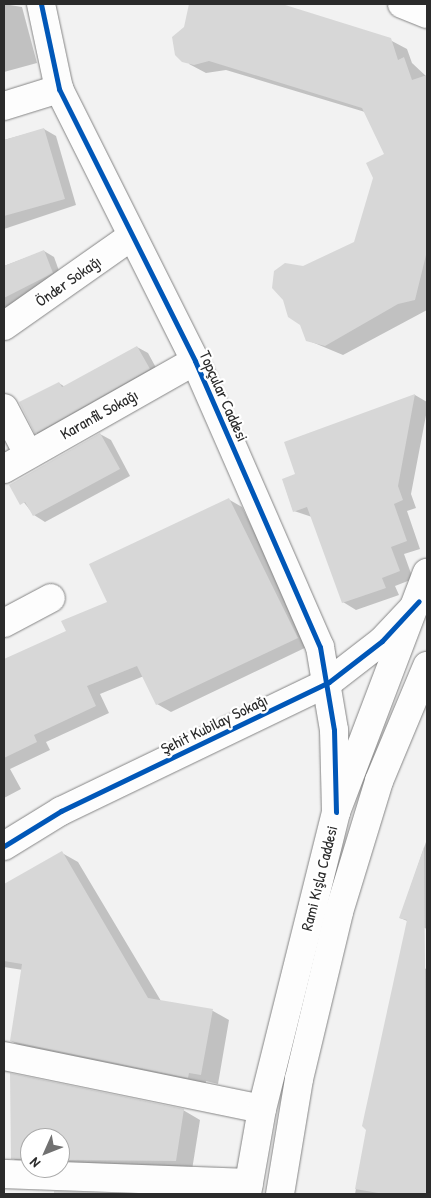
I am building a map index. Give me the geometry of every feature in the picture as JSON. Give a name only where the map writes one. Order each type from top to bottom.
[{"type":"street","name":"Topçular Caddesi","points":[[41,4],[59,89],[195,361],[320,647],[329,682],[336,812]]},
{"type":"street","points":[[402,4],[427,14]]},
{"type":"street","points":[[4,106],[59,89]]},
{"type":"street","name":"Önder Sokağı","points":[[4,326],[132,236]]},
{"type":"street","name":"Karanfil Sokağı","points":[[4,469],[195,361]]},
{"type":"street","points":[[4,408],[28,454]]},
{"type":"street","name":"Rami Kışla Caddesi","points":[[248,1188],[262,1109],[336,812],[419,601],[427,573]]},
{"type":"street","points":[[4,624],[51,598]]},
{"type":"street","name":"Şehit Kubilay Sokağı","points":[[4,846],[61,811],[329,682],[382,641],[419,601]]},
{"type":"street","name":"Rami Kışla Caddesi","points":[[280,1194],[299,1079],[339,912],[379,781],[427,666]]},
{"type":"street","points":[[4,1056],[262,1109]]},
{"type":"street","points":[[4,1174],[248,1188]]},
{"type":"building","points":[[189,4],[282,4],[391,38],[398,60],[404,57],[412,80],[427,75],[427,251],[415,300],[398,304],[325,346],[306,341],[300,325],[288,317],[283,300],[272,288],[274,271],[285,263],[303,266],[354,242],[373,178],[366,163],[384,154],[362,108],[209,61],[194,65],[182,62],[175,55],[172,37],[184,27]]},
{"type":"building","points":[[44,128],[65,199],[4,216],[4,140]]},
{"type":"building","points":[[44,250],[53,273],[4,298],[4,266]]},
{"type":"building","points":[[137,346],[150,369],[35,434],[19,402],[59,382],[62,387]]},
{"type":"building","points":[[415,394],[398,486],[403,500],[394,504],[407,541],[391,547],[400,571],[382,578],[386,588],[342,603],[307,507],[293,512],[282,479],[295,474],[284,442]]},
{"type":"building","points":[[100,433],[120,469],[33,516],[25,502],[20,505],[9,485]]},
{"type":"building","points":[[229,498],[298,638],[156,705],[137,666],[87,686],[96,706],[34,735],[37,742],[4,758],[4,659],[66,631],[61,621],[107,602],[89,564]]},
{"type":"building","points":[[424,847],[427,1194],[384,1194],[355,1189],[366,1130],[362,1126],[407,920],[399,918]]},
{"type":"building","points":[[62,851],[148,998],[213,1009],[201,1075],[189,1073],[188,1078],[10,1041],[22,964],[4,961],[4,884]]},
{"type":"building","points":[[10,1073],[184,1109],[176,1161],[70,1160],[70,1128],[20,1128],[20,1159],[11,1159]]},
{"type":"building","points":[[54,1191],[105,1193],[105,1194],[54,1194]]},
{"type":"cycle path","points":[[41,4],[59,89],[195,361],[320,647],[334,730],[336,812]]},
{"type":"cycle path","points":[[4,846],[61,811],[329,682],[382,641],[419,601]]}]
